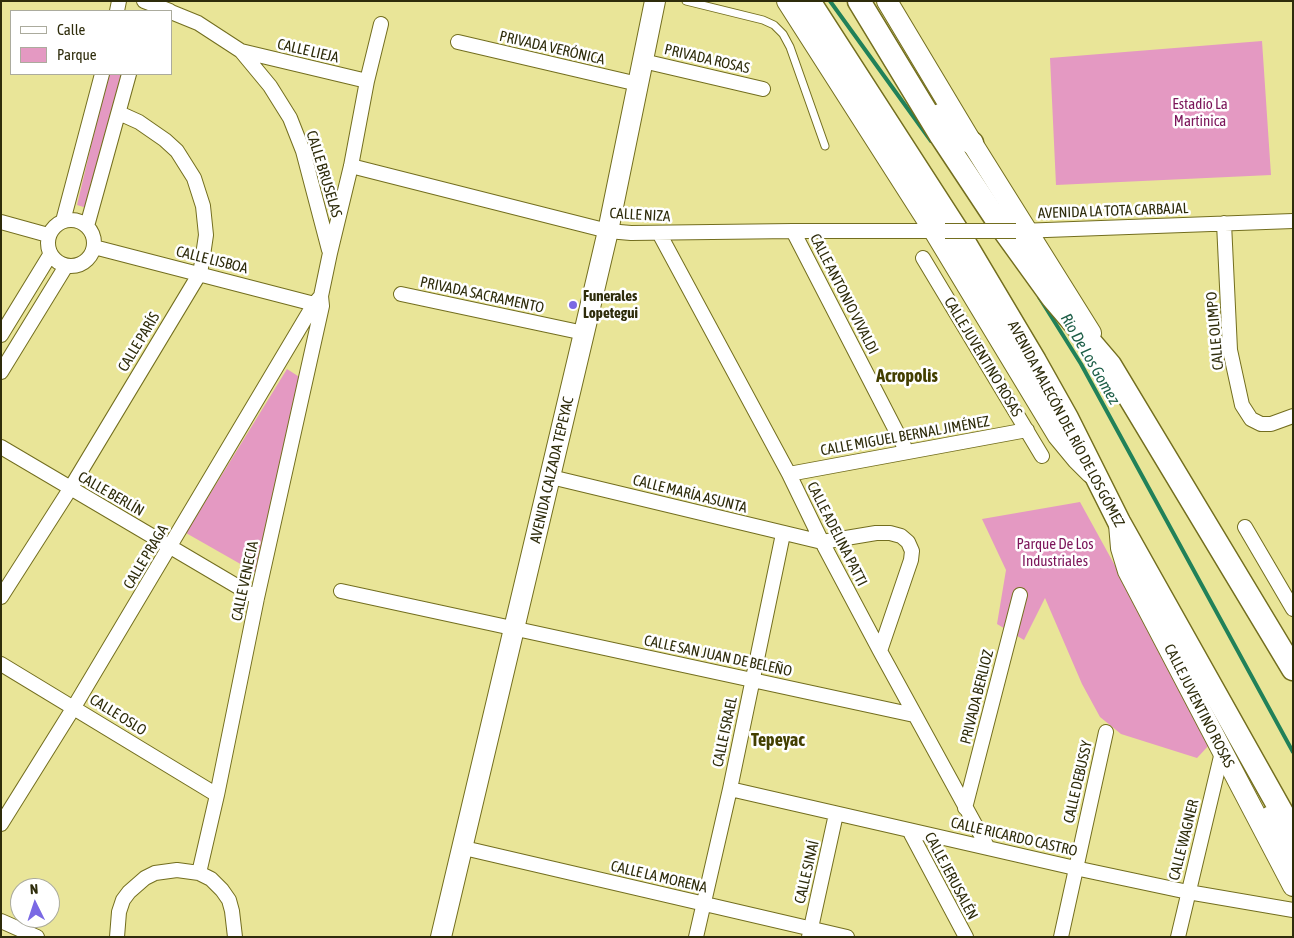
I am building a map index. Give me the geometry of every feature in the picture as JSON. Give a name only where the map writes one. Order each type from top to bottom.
[{"type":"main road","name":"AVENIDA MALECÓN DEL RÍO DE LOS GÓMEZ","points":[[808,1],[965,244],[1035,361],[1119,522],[1293,832]]},
{"type":"main road","points":[[858,1],[941,136],[1000,225],[1052,297],[1110,366],[1293,669]]},
{"type":"main road","points":[[868,1],[939,114],[955,133],[972,143]]},
{"type":"main road","points":[[1229,718],[1236,753],[1277,829],[1293,865]]},
{"type":"street","name":"CALLE BRUSELAS","points":[[146,1],[166,10]]},
{"type":"street","name":"AVENIDA CALZADA TEPEYAC","points":[[441,937],[464,848],[608,231],[655,1]]},
{"type":"street","points":[[787,1],[940,231]]},
{"type":"street","points":[[887,1],[1022,231],[1077,309],[1110,366]]},
{"type":"street","name":"CALLE BRUSELAS","points":[[172,12],[198,23],[241,51],[270,86],[290,118],[303,151],[330,253]]},
{"type":"street","name":"CALLE VENECIA","points":[[199,872],[217,795],[319,302],[351,166],[367,82],[381,24]]},
{"type":"street","name":"PRIVADA VERÓNICA","points":[[458,42],[638,84]]},
{"type":"street","name":"CALLE LIEJA","points":[[241,51],[367,82]]},
{"type":"street","name":"PRIVADA ROSAS","points":[[643,61],[763,89]]},
{"type":"street","points":[[63,221],[102,75]]},
{"type":"street","points":[[87,226],[129,75]]},
{"type":"street","name":"CALLE PARÍS","points":[[1,597],[70,489],[200,273],[206,235],[203,206],[194,178],[177,151],[165,140],[139,122],[119,113]]},
{"type":"street","name":"CALLE NIZA","points":[[351,166],[608,231],[660,233],[940,231]]},
{"type":"street","points":[[76,220],[87,226],[93,236],[94,248],[91,254],[80,264],[66,266],[50,256],[47,246],[48,235],[54,226],[63,221],[76,220]]},
{"type":"street","name":"AVENIDA LA TOTA CARBAJAL","points":[[940,231],[1022,231],[1293,221]]},
{"type":"street","points":[[1,222],[48,235]]},
{"type":"street","name":"CALLE OLIMPO","points":[[1224,223],[1230,350],[1242,405],[1251,419],[1261,424],[1271,424],[1293,416]]},
{"type":"street","name":"CALLE ANTONIO VIVALDI","points":[[793,231],[907,452]]},
{"type":"street","name":"CALLE JUVENTINO ROSAS","points":[[940,231],[1058,436],[1077,459],[1095,476]]},
{"type":"street","name":"CALLE ADELINA PATTI","points":[[660,233],[789,474],[822,542],[914,716],[988,848]]},
{"type":"street","name":"CALLE LISBOA","points":[[94,248],[319,302]]},
{"type":"street","points":[[1,335],[50,256]]},
{"type":"street","name":"CALLE JUVENTINO ROSAS","points":[[923,258],[1042,456]]},
{"type":"street","points":[[1,372],[66,266]]},
{"type":"street","name":"PRIVADA SACRAMENTO","points":[[402,294],[584,333]]},
{"type":"street","name":"CALLE PRAGA","points":[[1,824],[319,302]]},
{"type":"street","name":"CALLE MIGUEL BERNAL JIMÉNEZ","points":[[789,474],[1027,430]]},
{"type":"street","name":"CALLE BERLÍN","points":[[1,447],[257,598]]},
{"type":"street","name":"CALLE MARÍA ASUNTA","points":[[551,477],[822,542]]},
{"type":"street","name":"CALLE JUVENTINO ROSAS","points":[[1119,522],[1121,548],[1128,571],[1293,886]]},
{"type":"street","points":[[1245,528],[1293,609]]},
{"type":"street","points":[[822,542],[876,533],[890,533],[902,536],[908,542],[912,551],[911,560],[880,651]]},
{"type":"street","name":"CALLE ISRAEL","points":[[696,937],[730,789],[783,534]]},
{"type":"street","name":"CALLE SAN JUAN DE BELEÑO","points":[[341,591],[914,716]]},
{"type":"street","name":"PRIVADA BERLIOZ","points":[[965,808],[1020,595]]},
{"type":"street","name":"CALLE OSLO","points":[[1,664],[217,795]]},
{"type":"street","name":"CALLE DEBUSSY","points":[[1061,937],[1106,732]]},
{"type":"street","name":"CALLE WAGNER","points":[[1178,937],[1222,752]]},
{"type":"street","name":"CALLE RICARDO CASTRO","points":[[730,789],[1075,868],[1188,892],[1293,910]]},
{"type":"street","name":"CALLE SINAÍ","points":[[810,933],[836,814]]},
{"type":"street","name":"CALLE JERUSALÉN","points":[[909,830],[966,937]]},
{"type":"street","name":"CALLE LA MORENA","points":[[464,848],[704,904],[810,933],[847,937]]},
{"type":"street","points":[[117,937],[119,912],[123,900],[136,885],[155,873],[177,870],[199,872],[212,879],[222,890],[229,900],[234,921],[235,937]]},
{"type":"street","points":[[1,921],[37,937]]},
{"type":"lane","points":[[686,1],[763,20],[774,25],[783,34],[790,47],[825,146]]},
{"type":"green space","name":"Estadio La Martinica","points":[[1262,41],[1271,175],[1056,185],[1050,58]]},
{"type":"green space","points":[[108,75],[122,75],[90,209],[77,205]]},
{"type":"green space","points":[[287,369],[301,378],[258,574],[186,533]]},
{"type":"green space","name":"Parque De Los Industriales","points":[[1080,502],[1212,742],[1197,758],[1121,734],[1100,717],[1082,684],[1045,598],[1024,640],[997,624],[1006,570],[982,519]]},
{"type":"waterway","name":"Rio De Los Gomez","points":[[830,1],[931,141]]},
{"type":"waterway","name":"Rio De Los Gomez","points":[[1039,297],[1081,364],[1293,752]]},
{"type":"place","name":"Funerales Lopetegui","points":[[573,305]]},
{"type":"district","name":"Acropolis","points":[[907,376]]},
{"type":"district","name":"Tepeyac","points":[[778,740]]}]
